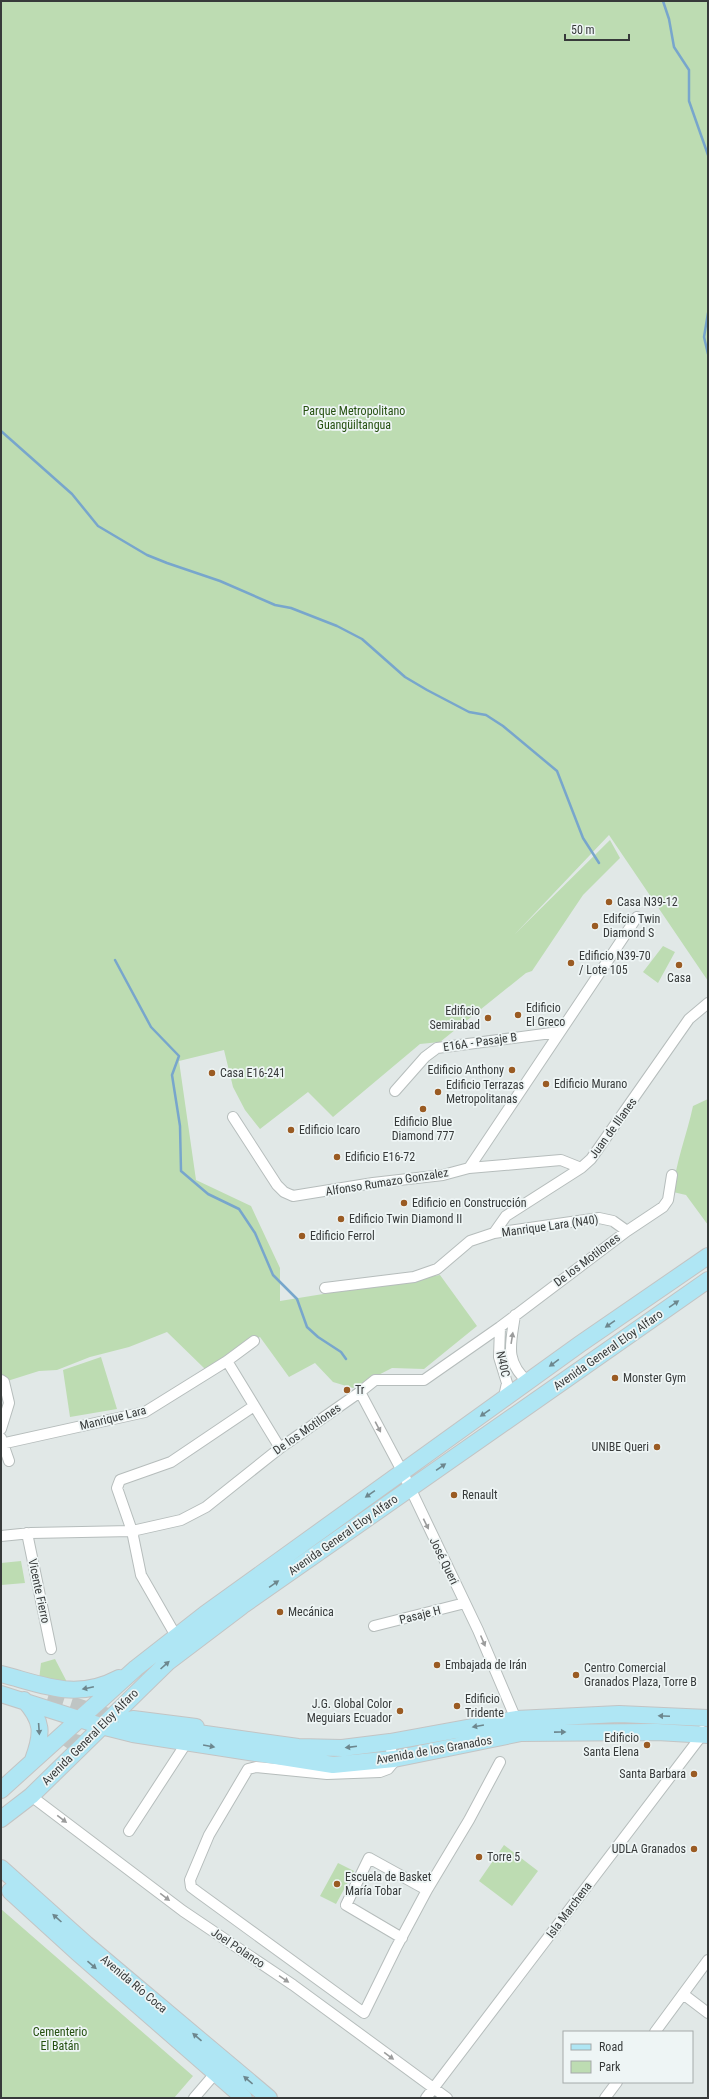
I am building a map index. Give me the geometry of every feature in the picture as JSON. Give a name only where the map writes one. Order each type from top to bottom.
[{"type":"main road","name":"Avenida General Eloy Alfaro","points":[[1,1790],[78,1718],[176,1636],[301,1543],[580,1344],[708,1256]]},
{"type":"main road","name":"Avenida General Eloy Alfaro","points":[[1,1819],[31,1796],[136,1691],[170,1660],[409,1489],[708,1280]]},
{"type":"main road","points":[[301,1543],[313,1546],[315,1549],[313,1557]]},
{"type":"main road","points":[[1,1674],[63,1691],[73,1691],[109,1683],[136,1668]]},
{"type":"main road","points":[[1,1683],[48,1697]]},
{"type":"main road","points":[[134,1726],[126,1709],[136,1691]]},
{"type":"main road","name":"Avenida de los Granados","points":[[1,1694],[24,1700],[101,1726],[134,1726],[247,1734],[267,1743],[298,1747],[342,1748],[619,1714],[705,1718]]},
{"type":"main road","points":[[24,1700],[34,1710],[39,1724],[40,1741],[32,1761]]},
{"type":"main road","name":"Avenida de los Granados","points":[[134,1726],[187,1742],[333,1765],[394,1759],[519,1726],[705,1735]]},
{"type":"main road","points":[[1,1800],[54,1748],[66,1730]]},
{"type":"main road","points":[[1,1808],[67,1748]]},
{"type":"main road","name":"Avenida Río Coca","points":[[1,1868],[221,2068],[244,2098]]},
{"type":"main road","name":"Avenida Río Coca","points":[[1,1882],[78,1953],[221,2068],[269,2098]]},
{"type":"main road","points":[[1,1892],[65,1948],[78,1953]]},
{"type":"street","points":[[469,1168],[637,917]]},
{"type":"street","name":"Juan de Illanes","points":[[494,1233],[506,1216],[581,1168],[591,1159],[689,1019],[708,1003]]},
{"type":"street","name":"E16A - Pasaje B","points":[[395,1091],[425,1057],[437,1048],[559,1032]]},
{"type":"street","name":"Alfonso Rumazo Gonzalez","points":[[233,1117],[277,1185],[284,1192],[293,1196],[372,1183],[443,1175],[469,1168],[561,1160],[581,1168]]},
{"type":"street","name":"De los Motilones","points":[[1,1536],[27,1533],[132,1531],[181,1520],[206,1507],[280,1448],[375,1380],[424,1380],[500,1327],[627,1231],[663,1208],[668,1200],[672,1175]]},
{"type":"street","name":"Manrique Lara (N40)","points":[[494,1233],[599,1218],[613,1221],[627,1231]]},
{"type":"street","points":[[325,1288],[414,1278],[437,1269],[470,1241],[494,1233]]},
{"type":"street","name":"N40C","points":[[515,1315],[510,1349],[511,1357],[519,1374],[528,1382]]},
{"type":"street","name":"N40C","points":[[500,1327],[499,1357],[507,1383],[502,1400]]},
{"type":"street","name":"Manrique Lara","points":[[2,1442],[145,1412],[228,1361],[254,1341]]},
{"type":"street","points":[[228,1361],[280,1448]]},
{"type":"street","points":[[1,1380],[4,1382],[9,1403],[1,1429]]},
{"type":"street","name":"José Queri","points":[[360,1392],[402,1471],[409,1489],[465,1603],[519,1726]]},
{"type":"street","points":[[176,1636],[141,1575],[132,1531],[117,1488],[120,1480],[171,1462],[254,1406]]},
{"type":"street","points":[[2,1442],[9,1461]]},
{"type":"street","name":"Vicente Fierro","points":[[27,1533],[51,1649]]},
{"type":"street","name":"Pasaje H","points":[[374,1626],[465,1603]]},
{"type":"street","points":[[705,1718],[705,1735]]},
{"type":"street","name":"Isla Marchena","points":[[426,2098],[705,1735]]},
{"type":"street","points":[[129,1831],[187,1742]]},
{"type":"street","points":[[390,1742],[394,1759],[388,1769],[384,1771],[352,1774],[327,1774],[256,1767],[248,1769],[209,1835],[190,1880],[191,1887],[364,2013],[427,1890],[469,1820],[500,1762]]},
{"type":"street","name":"Joel Polanco","points":[[31,1796],[183,1911],[293,1985],[447,2098]]},
{"type":"street","points":[[402,1938],[346,1905],[369,1858],[427,1890]]},
{"type":"street","points":[[656,2031],[708,1960]]},
{"type":"street","points":[[683,1994],[708,2013]]},
{"type":"street","points":[[194,2098],[221,2068]]},
{"type":"street","points":[[605,2098],[616,2083]]},
{"type":"green space","name":"Parque Metropolitano Guangüiltangua","points":[[1,1],[708,1],[708,981],[609,835],[515,934],[610,840],[620,858],[583,895],[532,971],[526,973],[440,1042],[420,1044],[333,1117],[308,1092],[260,1129],[245,1110],[233,1087],[224,1050],[179,1061],[196,1180],[251,1206],[280,1268],[280,1301],[440,1275],[477,1326],[424,1369],[392,1368],[353,1388],[333,1382],[315,1363],[289,1377],[260,1337],[205,1369],[167,1332],[129,1347],[90,1357],[57,1370],[39,1371],[1,1383]]},
{"type":"green space","points":[[663,946],[675,952],[658,983],[643,972]]},
{"type":"green space","points":[[708,1099],[708,1225],[686,1195],[673,1192],[676,1170],[693,1106]]},
{"type":"green space","points":[[101,1357],[117,1409],[70,1417],[63,1370]]},
{"type":"green space","points":[[21,1561],[25,1583],[1,1585],[1,1563]]},
{"type":"green space","points":[[55,1659],[68,1684],[39,1680],[41,1663]]},
{"type":"green space","points":[[504,1845],[538,1871],[512,1906],[479,1881]]},
{"type":"green space","name":"Escuela de Basket María Tobar","points":[[338,1863],[354,1871],[336,1904],[320,1896]]},
{"type":"green space","name":"Cementerio El Batán","points":[[1,1909],[193,2076],[174,2098],[1,2098]]},
{"type":"waterway","points":[[663,1],[669,19],[674,47],[689,70],[689,101],[708,155]]},
{"type":"waterway","points":[[708,313],[704,337],[708,354]]},
{"type":"waterway","points":[[1,431],[72,494],[98,526],[147,555],[220,581],[275,605],[291,608],[337,626],[362,639],[405,677],[469,712],[486,715],[503,726],[557,771],[583,838],[599,863]]},
{"type":"waterway","points":[[115,960],[151,1027],[179,1056],[172,1075],[180,1126],[181,1171],[208,1194],[239,1209],[255,1233],[273,1275],[297,1299],[307,1327],[318,1337],[341,1352],[346,1359]]},
{"type":"tunnel","points":[[48,1697],[124,1721]]},
{"type":"tunnel","points":[[67,1748],[75,1731],[71,1713]]},
{"type":"place","name":"Casa N39-12","points":[[609,902]]},
{"type":"place","name":"Edifcio Twin Diamond S","points":[[595,926]]},
{"type":"place","name":"Edificio N39-70 / Lote 105","points":[[571,963]]},
{"type":"place","name":"Casa","points":[[679,965]]},
{"type":"place","name":"Edificio El Greco","points":[[518,1015]]},
{"type":"place","name":"Edificio Semirabad","points":[[488,1018]]},
{"type":"place","name":"Edificio Anthony","points":[[512,1070]]},
{"type":"place","name":"Casa E16-241","points":[[212,1073]]},
{"type":"place","name":"Edificio Murano","points":[[546,1084]]},
{"type":"place","name":"Edificio Terrazas Metropolitanas","points":[[438,1092]]},
{"type":"place","name":"Edificio Blue Diamond 777","points":[[423,1109]]},
{"type":"place","name":"Edificio Icaro","points":[[291,1130]]},
{"type":"place","name":"Edificio E16-72","points":[[337,1157]]},
{"type":"place","name":"Edificio en Construcción","points":[[404,1203]]},
{"type":"place","name":"Edificio Twin Diamond II","points":[[341,1219]]},
{"type":"place","name":"Edificio Ferrol","points":[[302,1236]]},
{"type":"place","name":"Monster Gym","points":[[615,1378]]},
{"type":"place","name":"Tr","points":[[347,1390]]},
{"type":"place","name":"UNIBE Queri","points":[[657,1447]]},
{"type":"place","name":"Renault","points":[[454,1495]]},
{"type":"place","name":"Mecánica","points":[[280,1612]]},
{"type":"place","name":"Embajada de Irán","points":[[437,1665]]},
{"type":"place","name":"Centro Comercial Granados Plaza, Torre B","points":[[576,1675]]},
{"type":"place","name":"Edificio Tridente","points":[[457,1706]]},
{"type":"place","name":"J.G. Global Color Meguiars Ecuador","points":[[400,1711]]},
{"type":"place","name":"Edificio Santa Elena","points":[[647,1745]]},
{"type":"place","name":"Santa Barbara","points":[[694,1774]]},
{"type":"place","name":"UDLA Granados","points":[[694,1849]]},
{"type":"place","name":"Torre 5","points":[[479,1857]]},
{"type":"place","name":"Escuela de Basket María Tobar","points":[[337,1884]]}]
